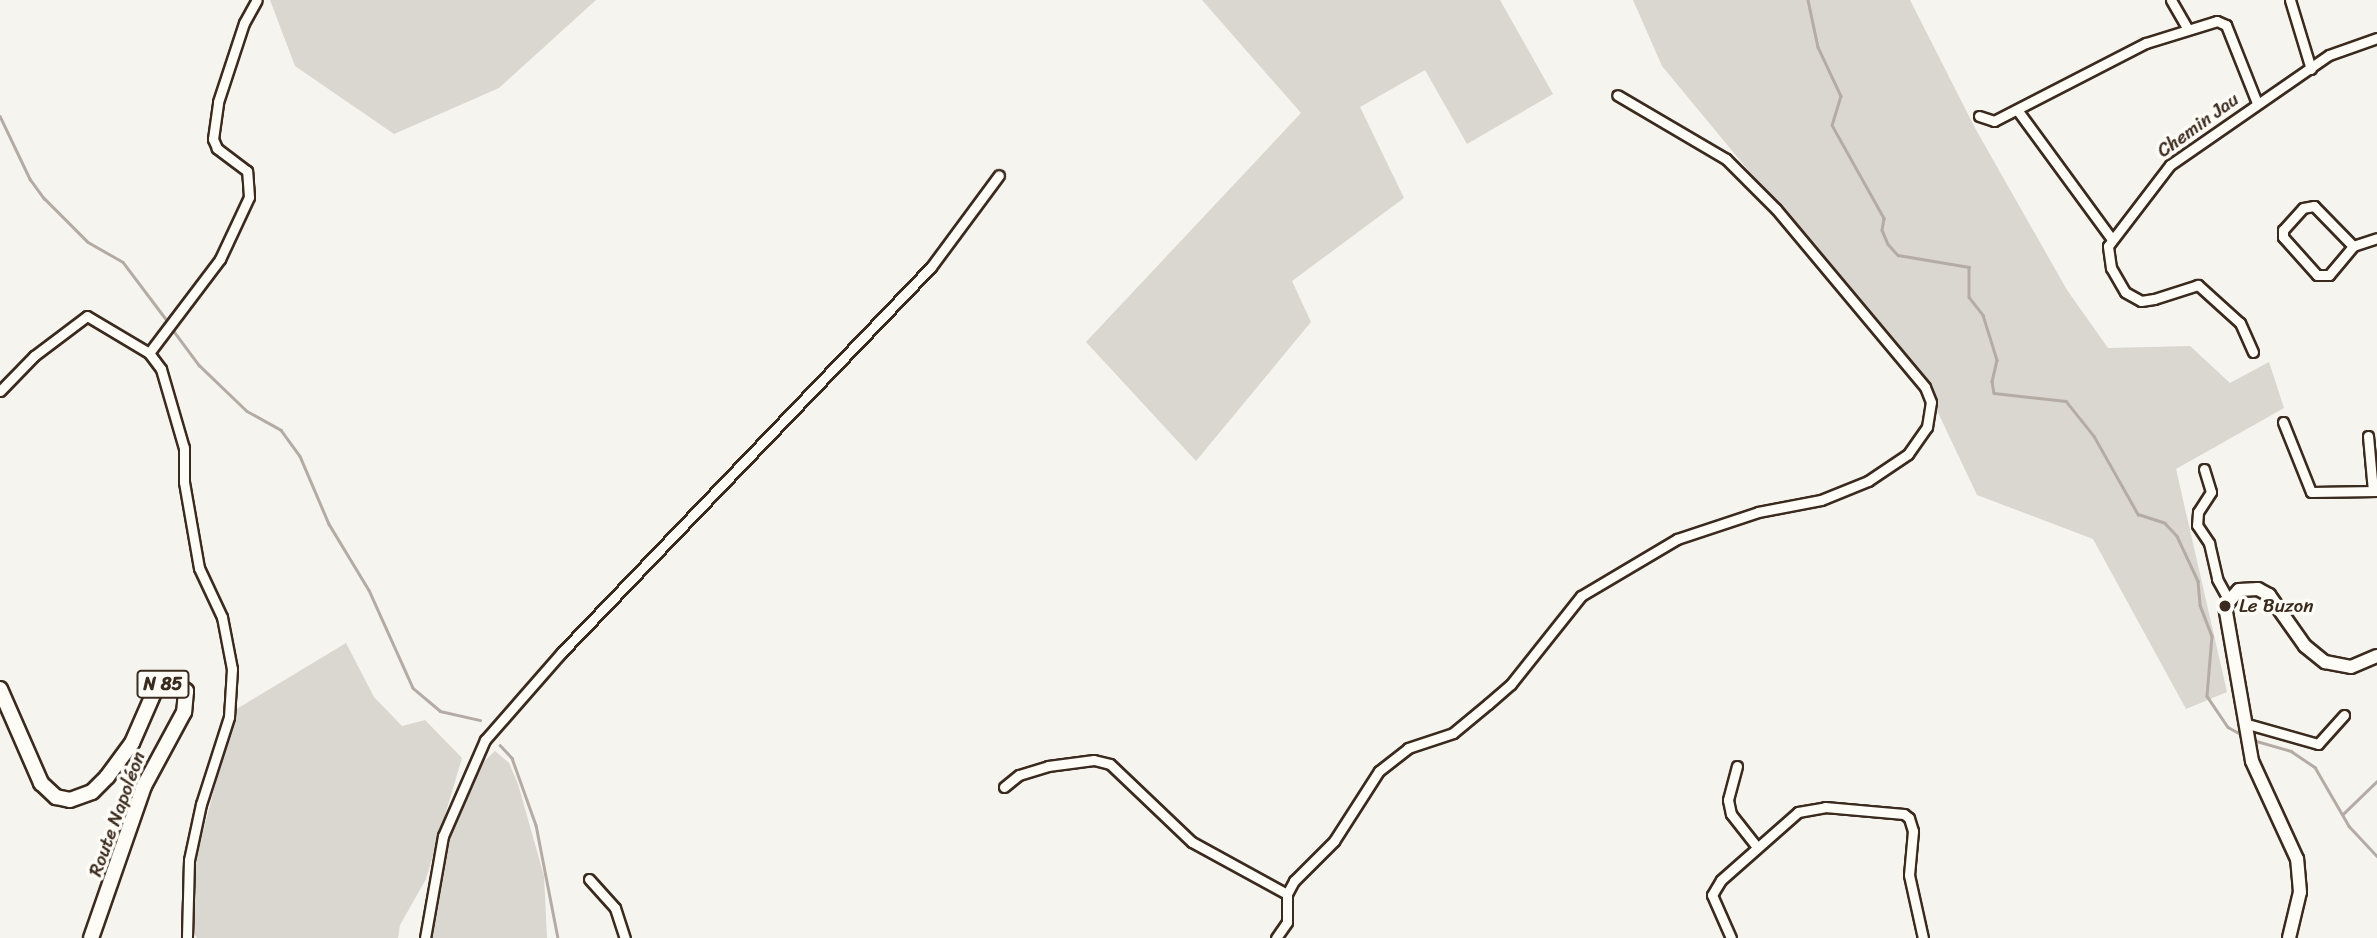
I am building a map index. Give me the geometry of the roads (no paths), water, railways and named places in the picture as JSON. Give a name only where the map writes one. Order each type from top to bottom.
[{"type":"main road","points":[[2289,938],[2300,892],[2297,859],[2257,775],[2245,731],[2224,617],[2228,599],[2245,588],[2263,591],[2305,646],[2334,666],[2351,667],[2377,656]]},
{"type":"main road","name":"Route Napoléon","points":[[0,689],[41,783],[56,797],[70,800],[92,792],[107,777],[132,743],[156,688],[173,682],[186,691],[184,712],[149,776],[91,938]]},
{"type":"street","points":[[149,353],[220,260],[249,197],[247,172],[217,148],[213,139],[218,102],[257,0]]},
{"type":"street","points":[[2171,0],[2188,30]]},
{"type":"street","points":[[2290,0],[2311,68]]},
{"type":"street","points":[[1979,116],[1994,121],[2146,43],[2217,22],[2226,25],[2257,103]]},
{"type":"street","name":"Chemin Jau","points":[[2111,238],[2170,165],[2334,51],[2377,38]]},
{"type":"street","points":[[1276,938],[1287,922],[1287,894],[1334,841],[1379,771],[1398,753],[1453,733],[1511,684],[1581,596],[1677,539],[1758,512],[1821,500],[1868,481],[1897,463],[1920,441],[1931,402],[1912,369],[1742,174],[1617,95]]},
{"type":"street","points":[[2018,111],[2111,238],[2106,250],[2125,292],[2141,300],[2154,299],[2198,285],[2240,323],[2253,352]]},
{"type":"street","points":[[425,938],[443,836],[485,740],[580,634],[931,267],[999,175]]},
{"type":"street","points":[[2353,246],[2314,206],[2303,208],[2283,230],[2283,237],[2317,275],[2329,275],[2353,246],[2377,238]]},
{"type":"street","points":[[0,391],[81,317],[97,318],[149,353],[157,362],[180,428],[195,552],[222,617],[232,669],[229,717],[201,804],[189,860],[187,938]]},
{"type":"street","points":[[2283,422],[2311,492],[2375,491],[2368,436]]},
{"type":"street","points":[[2204,469],[2211,492],[2198,512],[2197,525],[2209,543],[2217,579],[2228,599]]},
{"type":"street","points":[[2245,731],[2318,744],[2344,715]]},
{"type":"street","points":[[1004,786],[1019,775],[1048,766],[1094,760],[1110,764],[1192,842],[1287,894]]},
{"type":"street","points":[[1737,766],[1728,800],[1731,814],[1757,847]]},
{"type":"street","points":[[1731,938],[1712,895],[1721,880],[1798,812],[1809,810],[1904,814],[1913,831],[1909,875],[1922,937]]},
{"type":"street","points":[[589,879],[615,908],[625,938]]},
{"type":"waterway","name":"Le Buzon","points":[[1808,0],[1818,47],[1841,96],[1832,125],[1884,218],[1882,230],[1888,244],[1898,255],[1969,267],[1969,297],[1983,315],[1997,360],[1992,381],[1994,393],[2066,401],[2094,436],[2138,514],[2165,523],[2177,536],[2198,581],[2200,605],[2212,636],[2207,696],[2228,727],[2244,736]]},
{"type":"waterway","points":[[0,116],[30,179],[44,198],[88,242],[123,262],[169,323]]},
{"type":"waterway","points":[[173,330],[199,365],[247,411],[281,430],[300,456],[329,524],[369,590],[413,688],[440,711],[480,720]]},
{"type":"waterway","name":"Le Buzon","points":[[2253,740],[2291,751],[2315,767],[2349,826],[2377,856]]},
{"type":"waterway","points":[[500,745],[512,758],[536,825],[558,938]]},
{"type":"waterway","points":[[2343,814],[2377,781]]},
{"type":"place","name":"Le Buzon","points":[[2225,606]]}]
